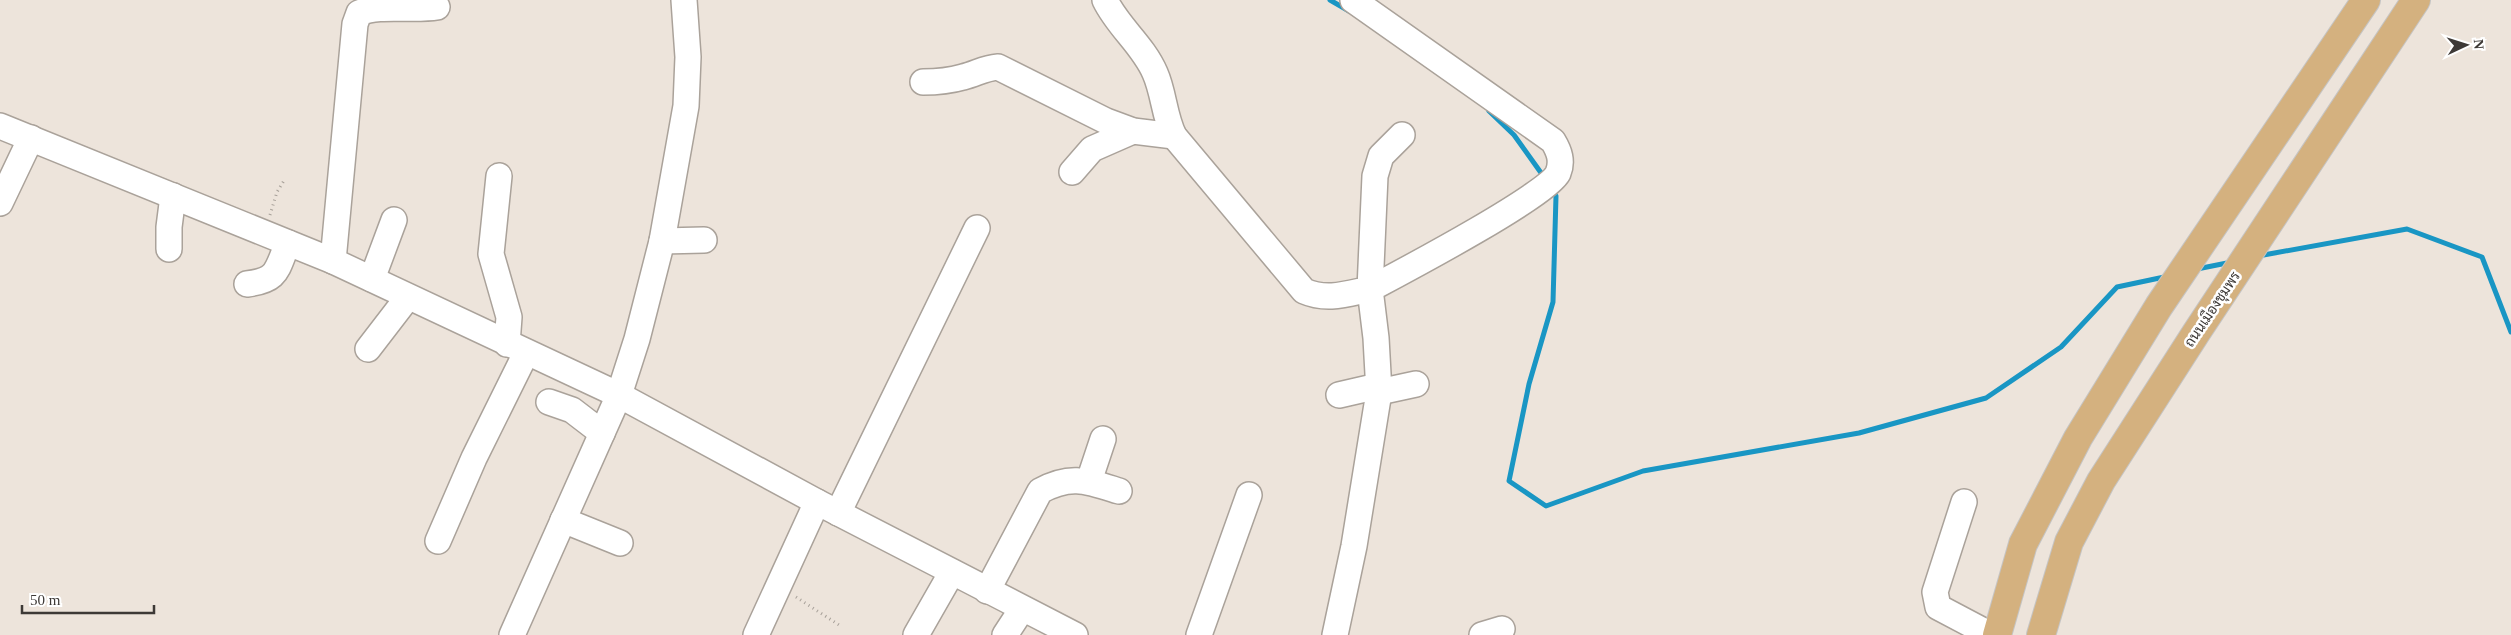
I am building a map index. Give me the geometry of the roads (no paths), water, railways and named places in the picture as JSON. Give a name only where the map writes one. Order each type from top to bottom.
[{"type":"main road","points":[[1997,635],[2023,544],[2078,438],[2159,306],[2366,0]]},
{"type":"main road","name":"ถนนเมืองชุมพร","points":[[2041,635],[2069,542],[2101,481],[2196,333],[2268,227],[2416,0]]},
{"type":"street","points":[[512,635],[619,395],[637,339],[662,241],[686,106],[688,58],[684,0]]},
{"type":"street","points":[[1105,0],[1114,18],[1142,48],[1156,75],[1166,122],[1174,136],[1304,291],[1317,297],[1334,297],[1370,289],[1531,197],[1557,175],[1561,164],[1559,151],[1553,142],[1353,0]]},
{"type":"street","points":[[333,261],[355,24],[359,13],[369,8],[417,10],[437,7]]},
{"type":"street","points":[[923,82],[942,82],[965,77],[985,68],[998,67],[1106,121],[1133,131],[1174,136]]},
{"type":"street","points":[[0,126],[333,261],[516,349],[619,395],[828,508],[1075,635]]},
{"type":"street","points":[[1072,172],[1092,149],[1133,131]]},
{"type":"street","points":[[1335,635],[1354,546],[1378,389],[1370,289],[1375,176],[1381,156],[1402,135]]},
{"type":"street","points":[[0,203],[31,138]]},
{"type":"street","points":[[438,541],[474,458],[516,349],[491,254],[499,176]]},
{"type":"street","points":[[169,249],[169,227],[173,196]]},
{"type":"street","points":[[372,279],[394,220]]},
{"type":"street","points":[[756,635],[779,586],[828,508],[977,228]]},
{"type":"street","points":[[662,241],[704,240]]},
{"type":"street","points":[[246,284],[262,282],[274,276],[288,243]]},
{"type":"street","points":[[368,349],[408,297]]},
{"type":"street","points":[[1339,395],[1416,384]]},
{"type":"street","points":[[549,402],[572,410],[602,433]]},
{"type":"street","points":[[1089,481],[1103,439]]},
{"type":"street","points":[[987,590],[1040,491],[1057,482],[1070,479],[1089,481],[1119,491]]},
{"type":"street","points":[[1199,635],[1249,495]]},
{"type":"street","points":[[1964,502],[1935,592],[1938,607],[1991,635]]},
{"type":"street","points":[[563,520],[620,543]]},
{"type":"street","points":[[916,635],[952,572]]},
{"type":"street","points":[[1005,635],[1022,609]]},
{"type":"waterway","points":[[1330,0],[1349,11]]},
{"type":"waterway","points":[[1489,111],[1514,135],[1544,177]]},
{"type":"waterway","points":[[1551,189],[1556,196],[1553,302],[1529,384],[1509,481],[1546,506],[1643,471],[1859,433],[1986,398],[2061,347],[2117,287],[2169,276]]},
{"type":"waterway","points":[[2258,256],[2407,229],[2482,257],[2511,332]]},
{"type":"waterway","points":[[2197,269],[2232,262]]}]
